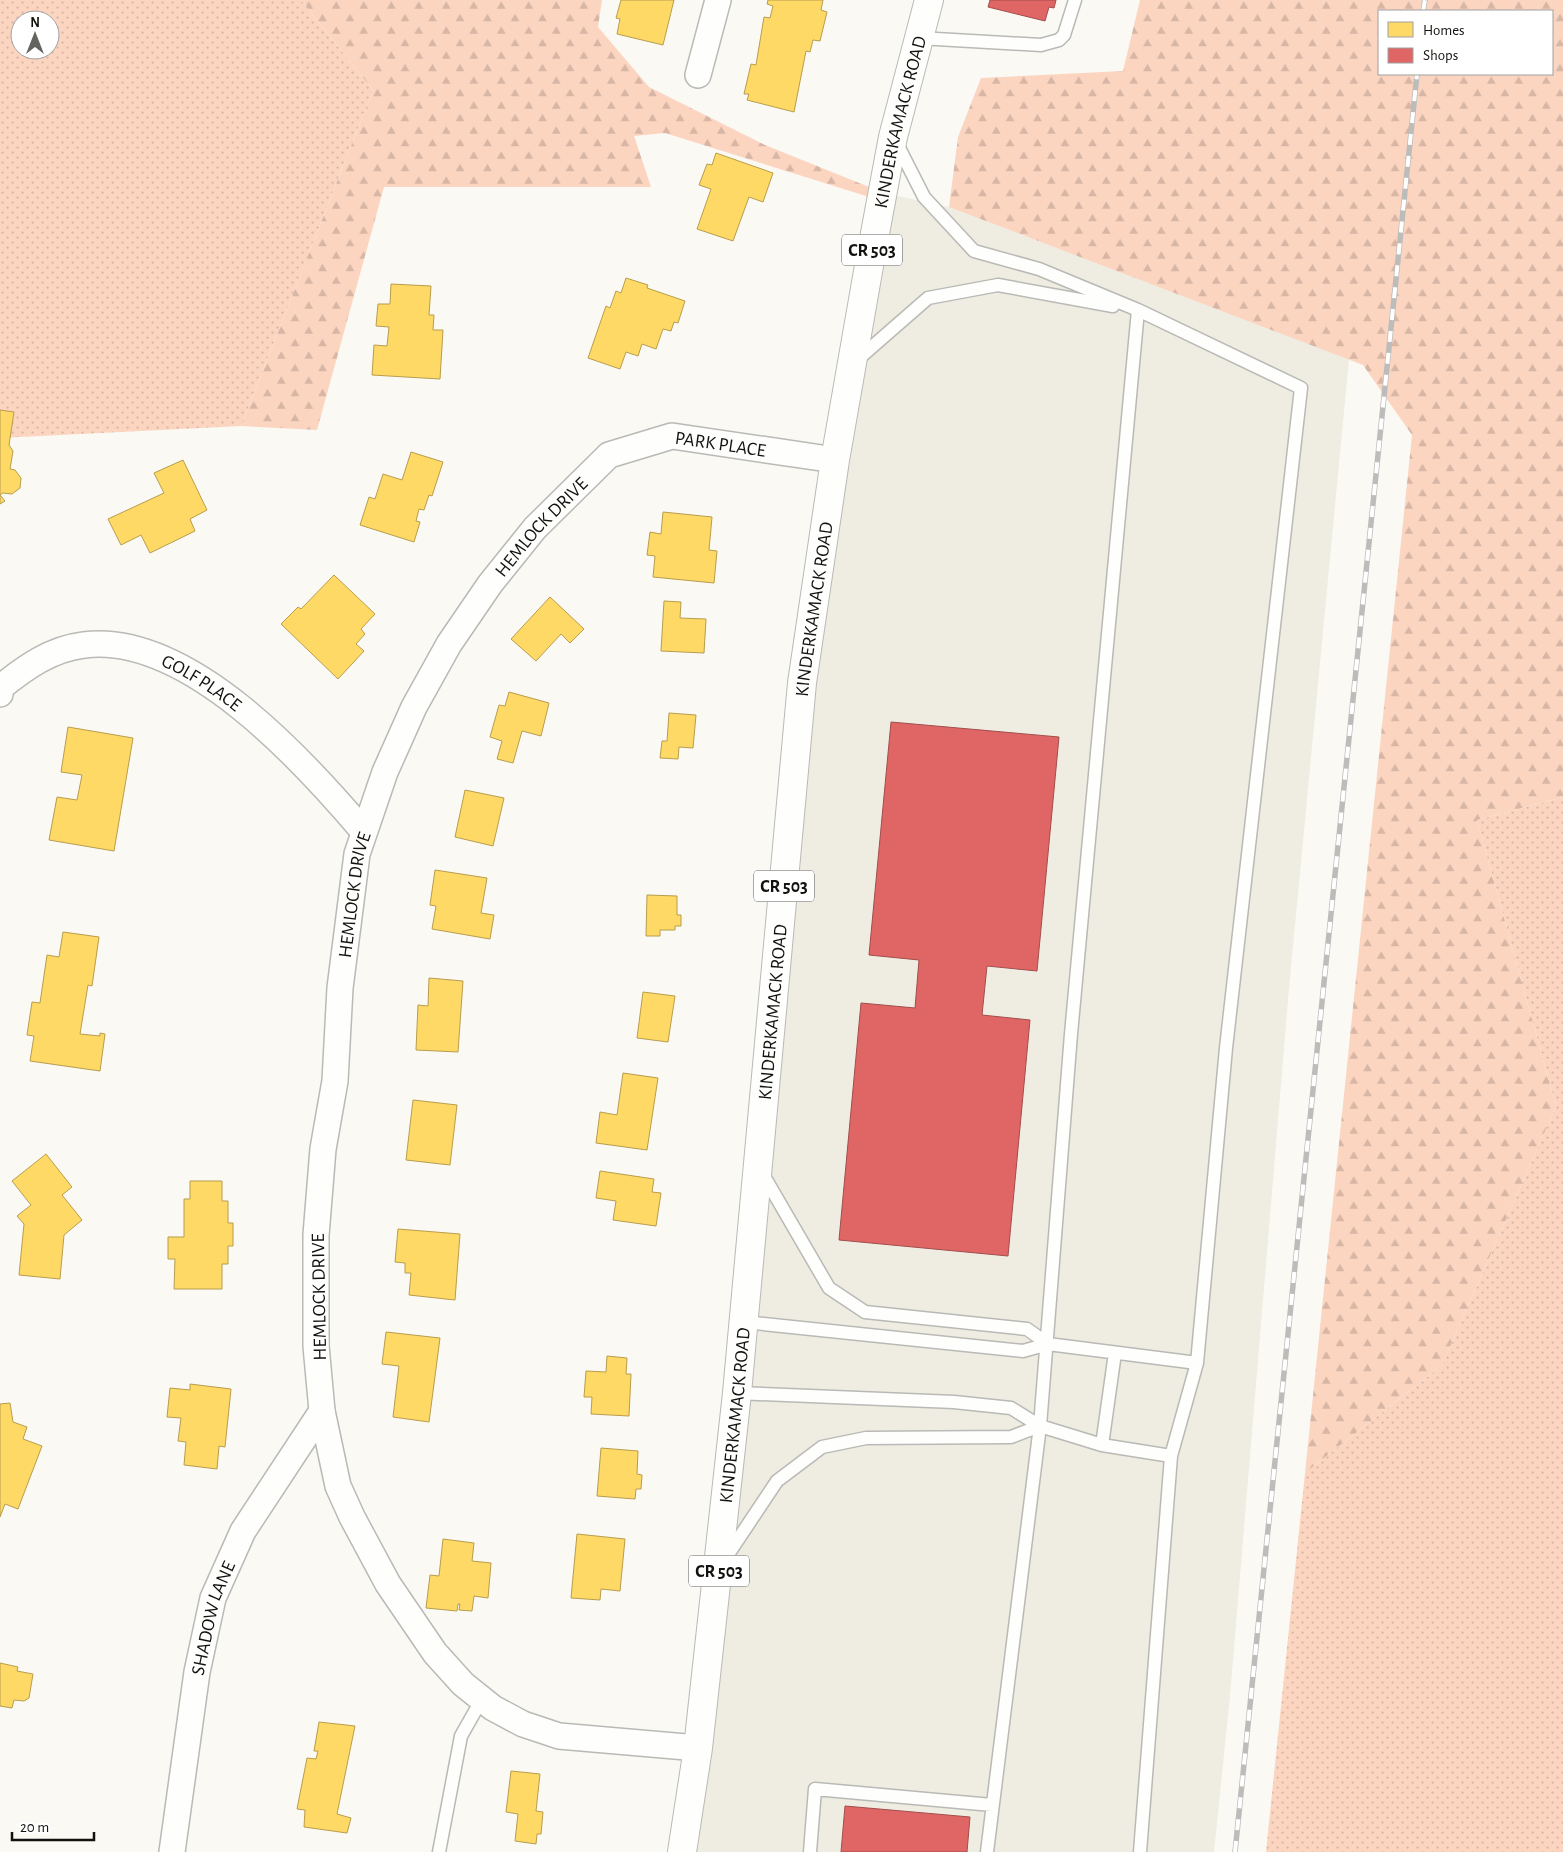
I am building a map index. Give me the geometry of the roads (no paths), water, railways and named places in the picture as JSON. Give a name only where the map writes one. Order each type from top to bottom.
[{"type":"main road","name":"KINDERKAMACK ROAD","points":[[682,1852],[698,1748],[737,1393],[802,683],[835,460],[893,138],[929,0]]},
{"type":"street","points":[[698,75],[718,0]]},
{"type":"street","name":"PARK PLACE","points":[[609,455],[672,436],[835,460]]},
{"type":"street","name":"HEMLOCK DRIVE","points":[[609,455],[535,528],[490,584],[449,644],[411,715],[385,772],[364,832],[357,854],[340,988],[334,1081],[323,1149],[316,1235],[316,1346],[322,1411],[338,1486],[352,1517],[388,1584],[435,1653],[463,1684],[482,1699],[523,1724],[559,1736],[698,1748]]},
{"type":"street","name":"GOLF PLACE","points":[[0,690],[28,665],[57,651],[83,645],[110,643],[139,648],[169,659],[224,696],[270,732],[320,779],[364,832]]},
{"type":"street","name":"SHADOW LANE","points":[[172,1852],[197,1672],[213,1598],[243,1531],[322,1411]]},
{"type":"lane","points":[[919,38],[1050,44],[1064,35],[1074,0]]},
{"type":"lane","points":[[893,138],[924,197],[974,250],[1039,269],[1138,310],[1301,388],[1226,1048],[1197,1363],[1171,1456],[1140,1852]]},
{"type":"lane","points":[[853,363],[928,298],[998,285],[1138,310]]},
{"type":"lane","points":[[987,1852],[1040,1426],[1048,1344],[1071,1034],[1138,310]]},
{"type":"lane","points":[[759,1167],[828,1288],[865,1312],[1027,1329],[1048,1344]]},
{"type":"lane","points":[[744,1322],[1023,1351],[1048,1344],[1197,1363]]},
{"type":"lane","points":[[1102,1445],[1115,1353]]},
{"type":"lane","points":[[737,1393],[954,1402],[1011,1408],[1040,1426],[1102,1445],[1171,1456]]},
{"type":"lane","points":[[719,1567],[777,1481],[822,1447],[866,1438],[1011,1437],[1040,1426]]},
{"type":"lane","points":[[439,1852],[461,1736],[482,1699]]},
{"type":"lane","points":[[810,1852],[815,1789],[992,1805]]},
{"type":"railway","points":[[1423,10],[1425,0]]},
{"type":"railway","points":[[1235,1852],[1417,75]]}]
